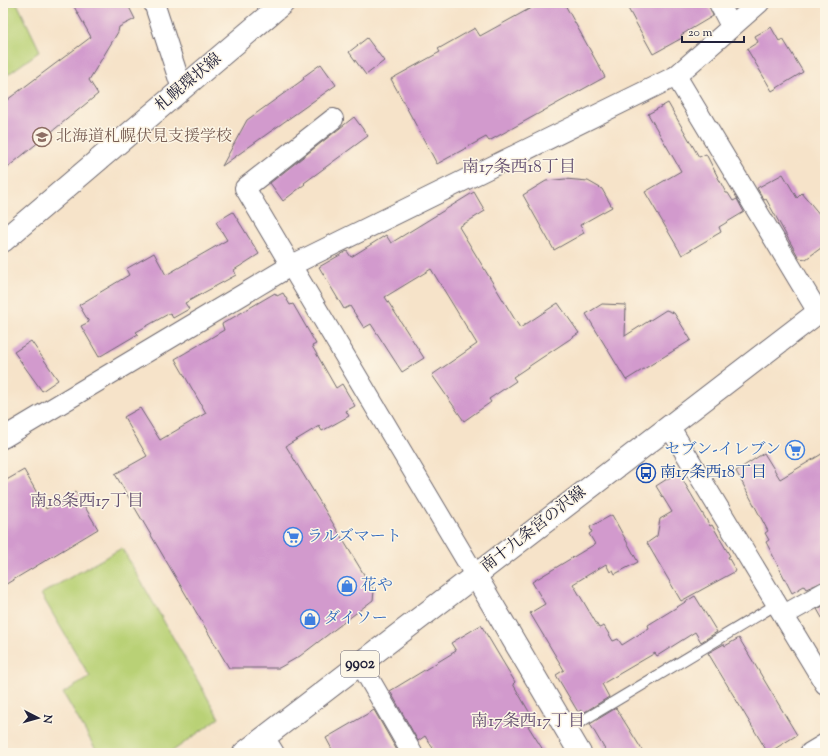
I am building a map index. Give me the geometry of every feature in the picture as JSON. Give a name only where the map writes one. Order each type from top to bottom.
[{"type":"main road","name":"札幌環状線","points":[[3,241],[283,3]]},
{"type":"main road","name":"南十九条宮の沢線","points":[[244,753],[269,745],[360,664],[822,309]]},
{"type":"main road","points":[[475,575],[580,753]]},
{"type":"street","points":[[154,3],[182,89]]},
{"type":"street","points":[[720,3],[732,26]]},
{"type":"street","points":[[3,438],[292,265],[676,76],[759,3]]},
{"type":"street","points":[[676,76],[822,309]]},
{"type":"street","points":[[333,119],[245,188],[475,575]]},
{"type":"street","points":[[669,426],[825,684]]},
{"type":"street","points":[[780,610],[825,592]]},
{"type":"street","points":[[360,664],[412,753]]},
{"type":"street","points":[[810,753],[825,744]]},
{"type":"lane","points":[[567,730],[780,610]]},
{"type":"green space","points":[[3,3],[17,3],[40,51],[3,78]]},
{"type":"green space","points":[[122,548],[219,718],[170,753],[98,753],[63,693],[90,677],[41,594]]},
{"type":"building","points":[[72,3],[127,3],[135,19],[119,27],[118,32],[89,80],[98,94],[3,171],[3,103],[91,37]]},
{"type":"building","points":[[540,3],[564,3],[605,77],[489,141],[486,137],[437,164],[391,79],[440,52],[438,49],[475,28],[480,36]]},
{"type":"building","points":[[625,3],[708,3],[713,16],[681,35],[682,38],[653,54]]},
{"type":"building","points":[[771,27],[779,41],[783,39],[803,72],[772,91],[747,49],[758,42],[755,36]]},
{"type":"building","points":[[367,38],[384,61],[366,75],[349,52]]},
{"type":"building","points":[[321,64],[336,85],[222,166],[247,120],[304,79],[303,77]]},
{"type":"building","points":[[668,103],[699,157],[706,154],[726,193],[728,193],[733,201],[737,199],[744,212],[719,227],[721,232],[682,255],[645,192],[681,171],[648,114]]},
{"type":"building","points":[[354,117],[368,136],[304,183],[305,184],[283,201],[270,183]]},
{"type":"building","points":[[783,174],[797,198],[802,193],[825,221],[825,245],[806,259],[799,258],[766,199],[764,200],[757,188]]},
{"type":"building","points":[[565,179],[588,181],[602,189],[612,207],[580,225],[584,233],[554,250],[523,195],[546,181]]},
{"type":"building","points":[[474,192],[485,211],[459,227],[520,328],[558,303],[579,333],[513,377],[516,381],[489,399],[491,402],[464,421],[432,375],[477,344],[431,269],[385,297],[424,358],[402,372],[371,324],[364,328],[350,306],[344,309],[319,267],[347,251],[351,257],[386,235],[391,243]]},
{"type":"building","points":[[233,212],[259,254],[234,270],[236,275],[185,303],[189,309],[173,318],[170,313],[136,332],[138,334],[99,357],[81,326],[89,322],[79,305],[129,275],[126,269],[154,253],[166,275],[227,240],[216,222]]},
{"type":"building","points":[[275,293],[277,296],[283,293],[290,305],[293,304],[316,344],[312,346],[336,388],[342,384],[355,406],[346,411],[349,416],[322,431],[319,426],[286,446],[374,591],[373,600],[300,656],[279,668],[229,668],[115,474],[147,456],[124,417],[140,408],[160,440],[206,413],[175,359],[224,330],[222,324]]},
{"type":"building","points":[[602,304],[626,305],[625,336],[666,310],[674,313],[691,340],[626,380],[586,314]]},
{"type":"building","points":[[31,341],[58,380],[42,391],[14,352]]},
{"type":"building","points":[[825,452],[825,581],[806,589],[804,586],[792,593],[766,542],[769,540],[765,533],[768,531],[736,471],[764,453],[780,479]]},
{"type":"building","points":[[24,470],[46,509],[76,492],[98,529],[3,586],[3,482]]},
{"type":"building","points":[[678,472],[710,526],[712,525],[730,556],[728,557],[736,571],[681,601],[647,543],[657,536],[660,519],[672,512],[656,486]]},
{"type":"building","points":[[612,515],[638,562],[615,574],[613,570],[610,572],[606,564],[573,584],[599,628],[604,626],[613,641],[618,639],[622,645],[649,628],[648,625],[695,596],[717,632],[701,642],[695,632],[657,656],[655,653],[602,684],[609,697],[583,713],[581,710],[578,712],[556,675],[564,670],[530,613],[545,604],[532,582],[595,544],[589,534],[592,532],[590,527]]},
{"type":"building","points":[[825,605],[825,623],[817,609]]},
{"type":"building","points":[[481,625],[515,682],[513,684],[535,722],[528,726],[545,753],[436,753],[425,736],[418,741],[390,691],[456,651],[451,643]]},
{"type":"building","points":[[739,638],[797,735],[768,753],[708,653]]},
{"type":"building","points":[[616,708],[644,753],[607,753],[590,724]]},
{"type":"building","points":[[374,710],[398,752],[334,753],[326,738]]},
{"type":"place","name":"北海道札幌伏見支援学校","points":[[42,137]]},
{"type":"place","name":"セブン-イレブン","points":[[795,450]]},
{"type":"place","name":"南17条西18丁目","points":[[646,473]]},
{"type":"place","name":"ラルズマート","points":[[293,537]]},
{"type":"place","name":"花や","points":[[347,586]]},
{"type":"place","name":"ダイソー","points":[[310,619]]},
{"type":"district","name":"南17条西18丁目","points":[[519,168]]},
{"type":"district","name":"南18条西17丁目","points":[[87,502]]},
{"type":"district","name":"南17条西17丁目","points":[[528,722]]}]
